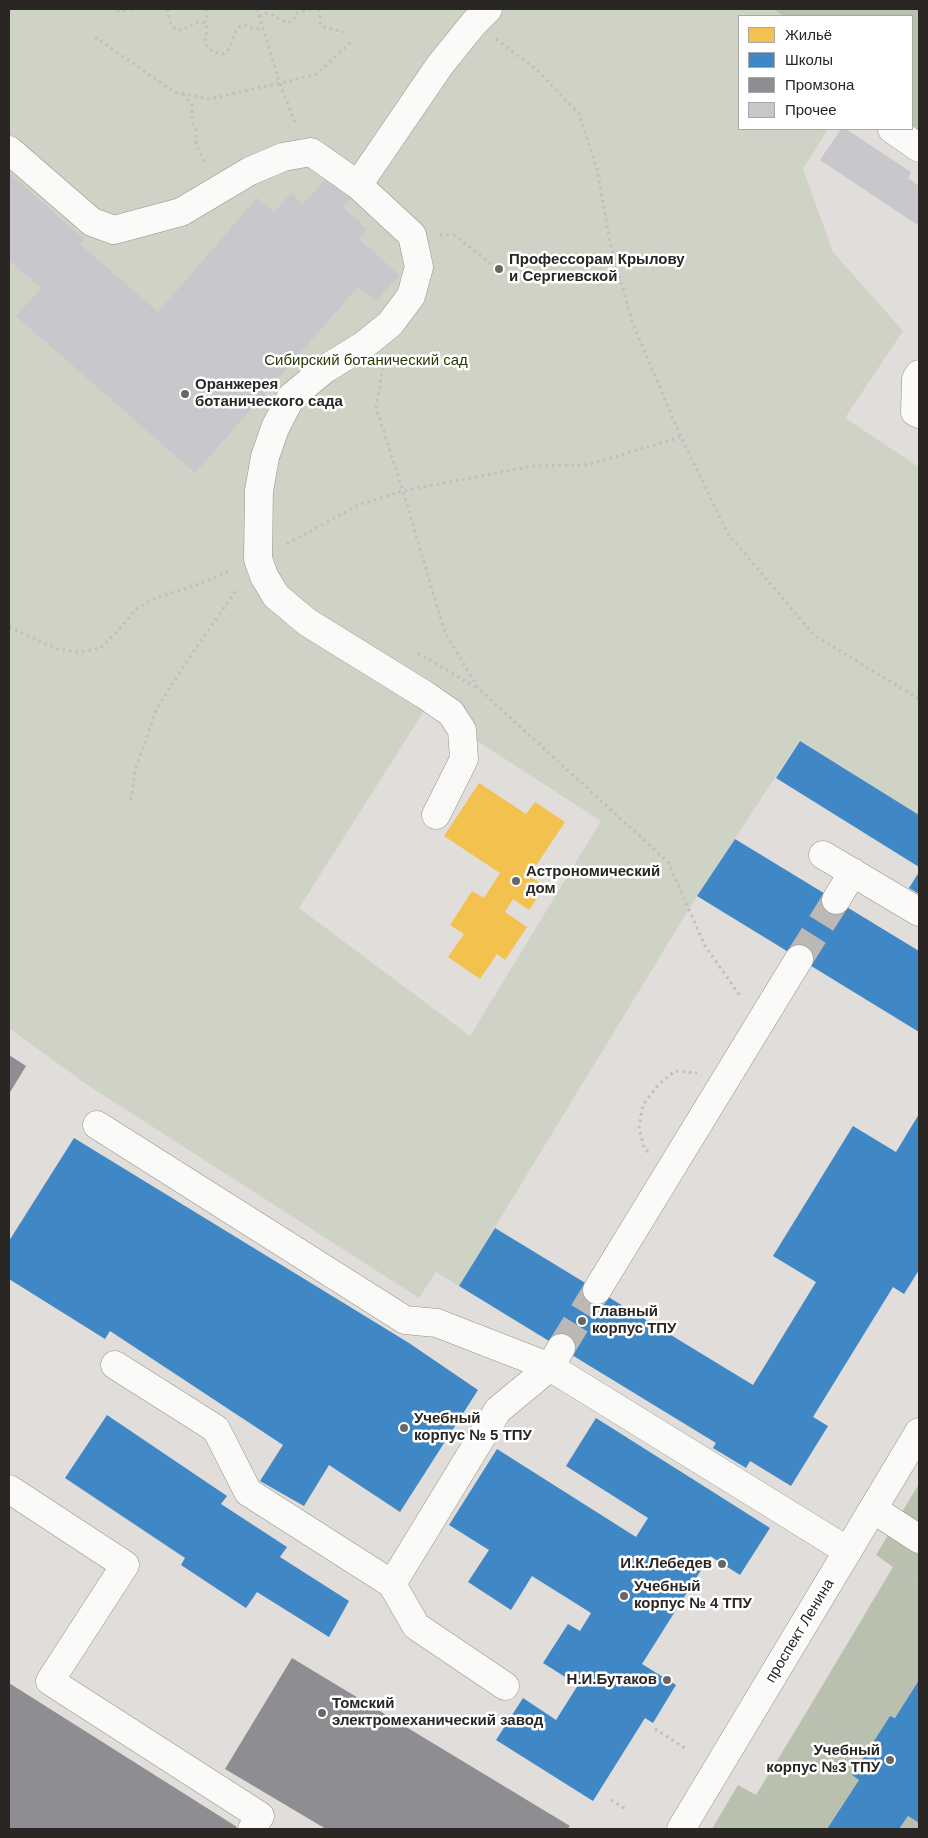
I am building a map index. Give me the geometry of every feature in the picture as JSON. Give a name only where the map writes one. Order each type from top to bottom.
[{"type":"main road","points":[[358,184],[440,65],[481,16]]},
{"type":"main road","points":[[893,130],[919,148]]},
{"type":"main road","points":[[9,150],[92,222],[114,230],[181,212],[250,171],[283,157],[312,152],[358,184],[412,235],[419,267],[411,296],[390,324],[364,345],[325,369],[291,397],[275,428],[265,457],[259,491],[258,560],[264,576],[276,596],[307,622],[425,694],[451,713],[462,730],[464,759],[436,815]]},
{"type":"main road","points":[[919,374],[916,379],[915,412],[919,414]]},
{"type":"main road","points":[[823,855],[919,912]]},
{"type":"main road","points":[[836,900],[853,872]]},
{"type":"main road","points":[[597,1290],[800,959]]},
{"type":"main road","points":[[97,1125],[404,1320],[437,1322],[555,1357],[848,1550]]},
{"type":"main road","points":[[392,1584],[498,1410],[555,1357]]},
{"type":"main road","points":[[115,1365],[216,1429],[248,1492],[392,1584],[416,1626],[505,1686]]},
{"type":"main road","name":"проспект Ленина","points":[[681,1829],[919,1432]]},
{"type":"main road","points":[[9,1489],[125,1565],[50,1681],[260,1816],[252,1829]]},
{"type":"main road","points":[[872,1509],[919,1539]]},
{"type":"path","points":[[117,11],[138,9]]},
{"type":"path","points":[[167,9],[171,24],[176,30],[182,30],[196,22],[204,23]]},
{"type":"path","points":[[204,23],[208,18],[205,9]]},
{"type":"path","points":[[257,9],[280,84],[296,124],[312,152]]},
{"type":"path","points":[[259,16],[268,13],[288,24],[295,18],[296,13],[301,10],[314,9]]},
{"type":"path","points":[[318,9],[320,12],[320,22],[324,27],[344,32]]},
{"type":"path","points":[[481,16],[579,114],[597,169],[611,247],[634,324],[681,438],[728,534],[814,635],[919,698]]},
{"type":"path","points":[[204,23],[207,26],[206,44],[213,52],[223,54],[230,49],[235,33],[240,26],[245,25],[254,29],[262,28]]},
{"type":"path","points":[[96,37],[174,92],[209,99],[315,75],[352,41]]},
{"type":"path","points":[[183,94],[192,104],[192,124],[197,132],[196,144],[205,163],[200,170]]},
{"type":"path","points":[[412,235],[454,235],[491,264]]},
{"type":"path","points":[[390,324],[376,408],[404,492],[444,633],[479,689],[668,862],[705,946],[760,1023]]},
{"type":"path","points":[[9,626],[57,650],[80,652],[100,648],[117,632],[136,609],[153,599],[196,585],[258,560],[358,505],[404,492],[532,466],[587,465],[681,438]]},
{"type":"path","points":[[131,800],[135,771],[157,708],[187,661],[258,560]]},
{"type":"path","points":[[668,1174],[644,1148],[638,1127],[643,1105],[658,1086],[675,1071],[695,1072],[723,1083]]},
{"type":"path","points":[[894,1566],[919,1582]]},
{"type":"path","points":[[843,1650],[866,1664]]},
{"type":"path","points":[[806,1713],[828,1726],[871,1745]]},
{"type":"path","points":[[654,1729],[685,1748]]},
{"type":"path","points":[[756,1795],[778,1808]]},
{"type":"path","points":[[611,1800],[626,1809]]},
{"type":"green space","name":"Сибирский ботанический сад","points":[[9,9],[774,9],[782,15],[738,15],[738,130],[827,130],[803,169],[833,252],[903,331],[845,418],[919,467],[919,815],[799,741],[697,896],[459,1286],[436,1272],[419,1298],[86,1084],[9,1028]],"holes":[[[426,708],[601,821],[470,1036],[299,908]]]},
{"type":"green space","points":[[774,9],[919,9],[919,131],[913,126],[913,15],[782,15]]},
{"type":"green space","points":[[919,1484],[919,1680],[895,1718],[890,1716],[852,1775],[859,1780],[827,1829],[712,1829],[738,1785],[756,1795],[806,1713],[893,1567],[876,1555]]},
{"type":"green space","points":[[908,1816],[919,1823],[919,1829],[899,1829]]},
{"type":"building: Жильё","name":"Астрономический дом","points":[[479,783],[526,814],[535,802],[565,822],[529,876],[545,886],[529,910],[513,899],[505,912],[527,927],[505,960],[497,954],[480,979],[448,957],[464,934],[450,925],[472,891],[484,898],[500,873],[444,836]]},
{"type":"building: Школы","points":[[800,741],[919,815],[919,867],[776,778]]},
{"type":"building: Школы","points":[[735,839],[919,951],[919,1032],[697,896]]},
{"type":"building: Школы","points":[[919,872],[919,894],[909,888]]},
{"type":"building: Школы","name":"Главный корпус ТПУ","points":[[919,1114],[919,1270],[904,1294],[893,1287],[813,1417],[828,1426],[791,1486],[750,1461],[746,1468],[713,1448],[716,1443],[459,1286],[495,1228],[753,1385],[816,1282],[773,1256],[853,1126],[896,1152]]},
{"type":"building: Школы","points":[[74,1138],[409,1343],[478,1390],[400,1512],[329,1465],[304,1506],[260,1481],[283,1445],[110,1331],[105,1339],[9,1279],[9,1241]]},
{"type":"building: Школы","points":[[107,1415],[227,1496],[221,1504],[287,1547],[280,1557],[349,1601],[329,1637],[257,1592],[246,1608],[181,1565],[185,1558],[65,1478]]},
{"type":"building: Школы","name":"Учебный корпус № 4 ТПУ","points":[[596,1418],[770,1528],[740,1575],[710,1556],[642,1664],[676,1685],[653,1723],[645,1718],[593,1801],[496,1740],[523,1698],[556,1720],[578,1685],[543,1663],[568,1624],[580,1631],[591,1613],[532,1576],[511,1610],[468,1582],[489,1550],[449,1525],[497,1449],[636,1537],[648,1518],[566,1466]]},
{"type":"building: Школы","name":"Учебный корпус №3 ТПУ","points":[[919,1680],[919,1823],[908,1816],[899,1829],[827,1829],[859,1780],[852,1775],[890,1716],[895,1718]]},
{"type":"building: Промзона","points":[[9,1055],[26,1066],[9,1094]]},
{"type":"building: Промзона","name":"Томский электромеханический завод","points":[[292,1658],[570,1826],[567,1829],[326,1829],[225,1769]]},
{"type":"building: Промзона","points":[[9,1683],[237,1827],[235,1829],[9,1829]]},
{"type":"building: Прочее","points":[[840,130],[848,130],[911,172],[908,178],[919,186],[919,226],[820,160]]},
{"type":"building: Прочее","name":"Оранжерея ботанического сада","points":[[9,173],[84,239],[80,244],[158,312],[257,198],[274,212],[291,193],[303,204],[327,178],[351,198],[343,207],[367,229],[358,238],[399,275],[376,301],[358,287],[195,473],[16,316],[41,288],[9,260]]},
{"type":"tunnel","points":[[799,959],[836,900]]},
{"type":"tunnel","points":[[561,1348],[597,1290]]},
{"type":"place","name":"Профессорам Крылову и Сергиевской","points":[[499,269]]},
{"type":"place","name":"Оранжерея ботанического сада","points":[[185,394]]},
{"type":"place","name":"Астрономический дом","points":[[516,881]]},
{"type":"place","name":"Главный корпус ТПУ","points":[[582,1321]]},
{"type":"place","name":"Учебный корпус № 5 ТПУ","points":[[404,1428]]},
{"type":"place","name":"И.К.Лебедев","points":[[722,1564]]},
{"type":"place","name":"Учебный корпус № 4 ТПУ","points":[[624,1596]]},
{"type":"place","name":"Н.И.Бутаков","points":[[667,1680]]},
{"type":"place","name":"Томский электромеханический завод","points":[[322,1713]]},
{"type":"place","name":"Учебный корпус №3 ТПУ","points":[[890,1760]]}]
